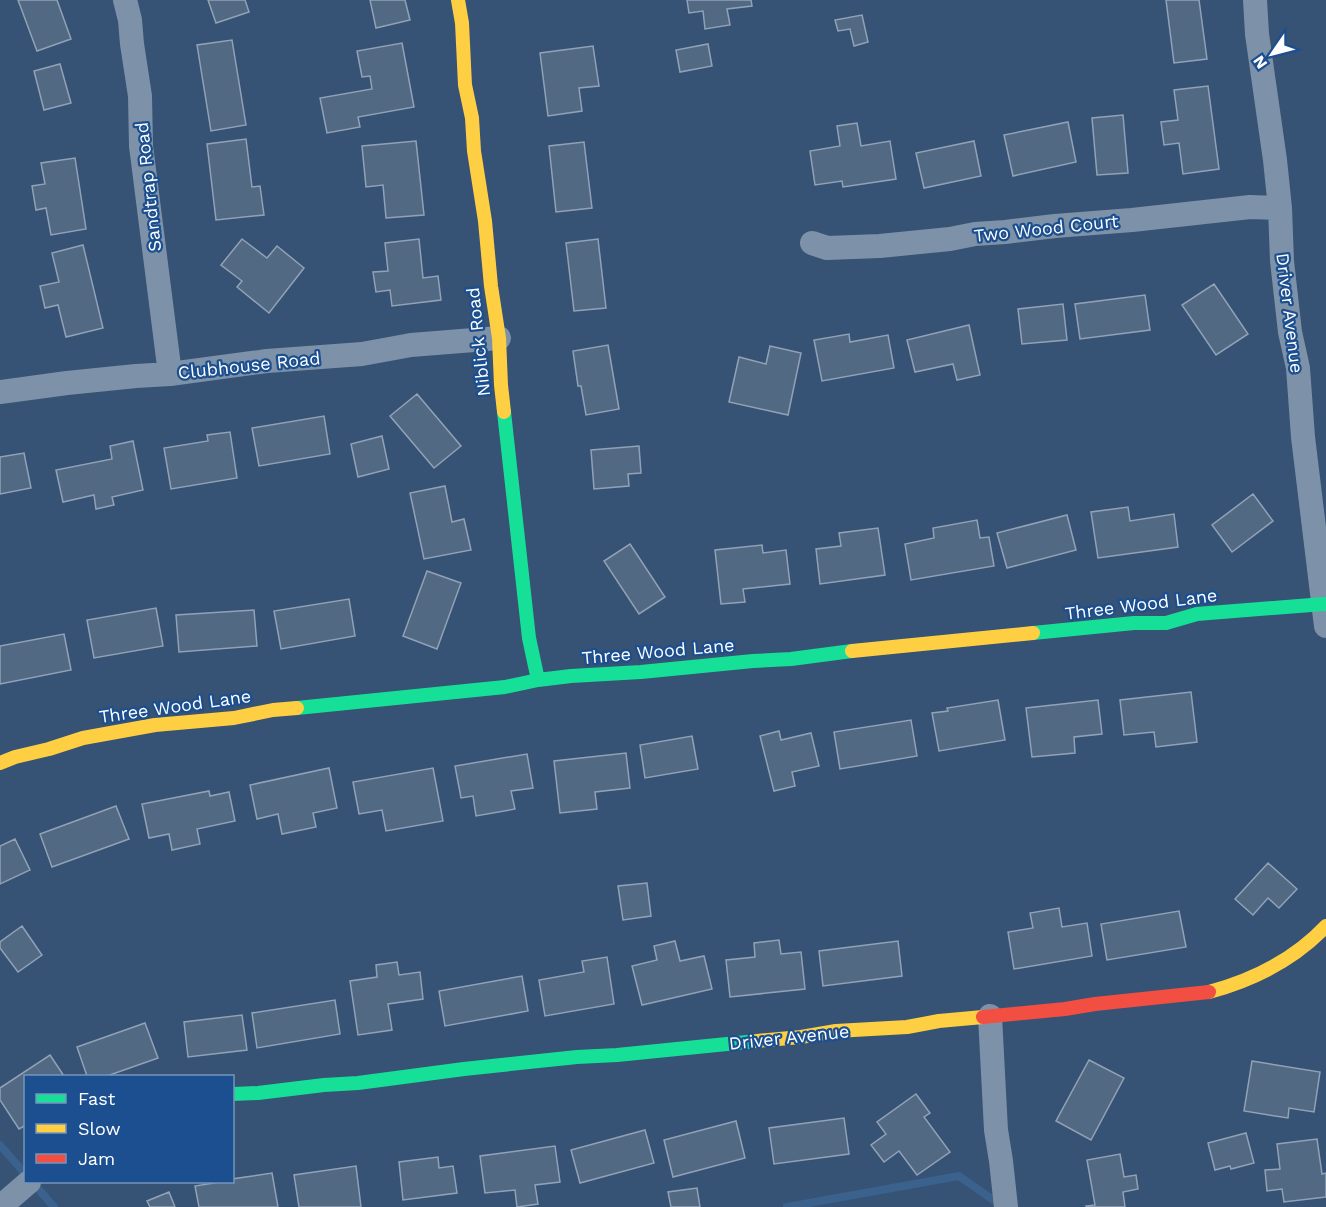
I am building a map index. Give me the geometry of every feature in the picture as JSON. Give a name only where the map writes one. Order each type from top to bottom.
[{"type":"street","name":"Sandtrap Road","points":[[125,0],[130,20],[140,96],[141,146],[170,374]]},
{"type":"street","name":"Niblick Road","points":[[458,0],[462,23],[465,85],[472,118],[474,152],[499,338],[501,385],[519,562],[529,638],[538,680]]},
{"type":"street","name":"Driver Avenue","points":[[1255,0],[1257,34],[1280,208],[1282,261],[1290,332],[1298,368],[1325,615]]},
{"type":"street","name":"Two Wood Court","points":[[812,243],[827,248],[880,246],[950,239],[975,234],[1250,207],[1280,208]]},
{"type":"street","name":"Clubhouse Road","points":[[0,392],[67,382],[170,374],[267,360],[362,354],[411,345],[499,338]]},
{"type":"street","name":"Three Wood Lane","points":[[0,763],[83,738],[155,725],[234,718],[273,710],[505,687],[571,676],[642,672],[791,658],[1134,622],[1167,622],[1197,614],[1325,615]]},
{"type":"street","name":"Driver Avenue","points":[[234,1094],[324,1084],[358,1083],[577,1057],[801,1037],[836,1031],[907,1027],[939,1021],[1210,992],[1260,974],[1322,941]]},
{"type":"street","points":[[990,1016],[996,1130],[1006,1207]]},
{"type":"street","points":[[0,1207],[28,1183]]},
{"type":"building","points":[[18,0],[57,0],[71,39],[37,51]]},
{"type":"building","points":[[208,0],[245,0],[249,12],[216,23]]},
{"type":"building","points":[[370,0],[405,0],[410,20],[376,28]]},
{"type":"building","points":[[687,0],[751,0],[752,6],[727,9],[730,25],[705,29],[703,11],[689,13]]},
{"type":"building","points":[[1166,0],[1199,0],[1207,59],[1174,63]]},
{"type":"building","points":[[862,15],[868,42],[854,46],[850,29],[838,31],[835,20]]},
{"type":"building","points":[[232,40],[246,125],[211,131],[197,45]]},
{"type":"building","points":[[402,43],[414,107],[358,117],[360,127],[327,133],[320,98],[372,89],[370,76],[362,77],[357,51]]},
{"type":"building","points":[[708,44],[712,66],[680,72],[676,50]]},
{"type":"building","points":[[593,46],[599,86],[579,88],[582,111],[548,116],[540,53]]},
{"type":"building","points":[[60,64],[71,103],[44,110],[34,71]]},
{"type":"building","points":[[1208,86],[1219,169],[1183,174],[1179,143],[1164,145],[1161,122],[1178,120],[1174,90]]},
{"type":"building","points":[[1123,115],[1128,173],[1097,175],[1092,118]]},
{"type":"building","points":[[1068,122],[1076,162],[1013,176],[1004,135]]},
{"type":"building","points":[[857,123],[861,146],[890,141],[896,179],[843,187],[842,181],[815,185],[810,151],[840,146],[837,126]]},
{"type":"building","points":[[246,139],[252,187],[260,186],[264,215],[216,220],[207,144]]},
{"type":"building","points":[[416,141],[424,215],[386,218],[383,185],[366,187],[362,146]]},
{"type":"building","points":[[974,141],[981,176],[924,188],[916,153]]},
{"type":"building","points":[[584,142],[592,208],[556,212],[549,146]]},
{"type":"building","points":[[75,158],[86,229],[51,235],[46,208],[36,210],[32,186],[45,184],[41,163]]},
{"type":"building","points":[[242,239],[267,258],[277,246],[304,268],[269,313],[237,287],[242,281],[221,265]]},
{"type":"building","points":[[419,239],[423,278],[438,276],[441,300],[392,306],[390,290],[376,292],[373,272],[388,271],[385,243]]},
{"type":"building","points":[[598,239],[606,308],[574,311],[566,243]]},
{"type":"building","points":[[83,245],[103,328],[66,337],[58,305],[45,308],[40,286],[59,282],[52,253]]},
{"type":"building","points":[[1214,284],[1248,334],[1216,355],[1182,305]]},
{"type":"building","points":[[1145,295],[1150,330],[1080,339],[1075,304]]},
{"type":"building","points":[[1063,304],[1067,340],[1022,344],[1018,309]]},
{"type":"building","points":[[969,325],[980,375],[957,380],[953,364],[915,372],[907,340]]},
{"type":"building","points":[[849,334],[850,342],[888,335],[894,368],[822,381],[814,340]]},
{"type":"building","points":[[608,345],[619,409],[586,415],[581,386],[578,386],[573,351]]},
{"type":"building","points":[[770,346],[801,353],[788,415],[729,402],[739,357],[766,364]]},
{"type":"building","points":[[417,394],[461,446],[434,468],[390,416]]},
{"type":"building","points":[[324,416],[330,454],[259,466],[252,428]]},
{"type":"building","points":[[230,432],[237,478],[171,489],[164,448],[208,441],[207,435]]},
{"type":"building","points":[[382,436],[389,469],[358,477],[351,444]]},
{"type":"building","points":[[133,441],[143,490],[112,497],[114,505],[96,509],[94,495],[63,502],[56,470],[112,459],[110,446]]},
{"type":"building","points":[[639,446],[641,473],[628,474],[629,486],[594,489],[591,450]]},
{"type":"building","points":[[24,453],[31,488],[0,494],[0,457]]},
{"type":"building","points":[[445,486],[452,522],[464,519],[471,550],[424,559],[410,493]]},
{"type":"building","points":[[1253,494],[1273,521],[1232,552],[1212,525]]},
{"type":"building","points":[[1128,507],[1130,521],[1174,514],[1178,547],[1098,558],[1091,512]]},
{"type":"building","points":[[1067,515],[1076,550],[1007,568],[997,533]]},
{"type":"building","points":[[977,520],[980,538],[989,537],[994,566],[911,580],[905,544],[934,538],[933,528]]},
{"type":"building","points":[[878,528],[885,575],[820,584],[816,549],[841,546],[839,533]]},
{"type":"building","points":[[630,544],[665,597],[639,614],[604,561]]},
{"type":"building","points":[[762,545],[763,553],[786,550],[790,584],[743,589],[745,602],[721,604],[715,550]]},
{"type":"building","points":[[427,571],[461,583],[437,649],[403,636]]},
{"type":"building","points":[[349,599],[355,636],[281,649],[274,611]]},
{"type":"building","points":[[156,608],[163,646],[94,658],[87,620]]},
{"type":"building","points":[[254,610],[257,646],[179,652],[176,615]]},
{"type":"building","points":[[64,634],[71,670],[0,684],[0,646]]},
{"type":"building","points":[[1191,692],[1197,742],[1156,747],[1154,732],[1124,735],[1120,700]]},
{"type":"building","points":[[998,700],[1005,740],[939,751],[932,713],[948,711],[947,708]]},
{"type":"building","points":[[1098,700],[1102,734],[1074,737],[1075,753],[1032,757],[1026,708]]},
{"type":"building","points":[[911,720],[917,756],[840,769],[834,732]]},
{"type":"building","points":[[779,731],[781,740],[811,733],[819,766],[792,772],[795,786],[774,791],[760,736]]},
{"type":"building","points":[[692,736],[698,769],[645,778],[640,745]]},
{"type":"building","points":[[626,753],[630,788],[595,792],[597,809],[560,813],[554,761]]},
{"type":"building","points":[[527,754],[533,788],[511,791],[515,809],[476,816],[473,796],[461,798],[455,766]]},
{"type":"building","points":[[329,768],[337,808],[313,813],[316,827],[282,834],[278,814],[257,819],[250,785]]},
{"type":"building","points":[[433,768],[443,821],[386,831],[382,810],[359,814],[353,782]]},
{"type":"building","points":[[209,791],[210,796],[229,792],[235,821],[197,829],[200,844],[172,850],[169,834],[149,838],[142,804]]},
{"type":"building","points":[[116,806],[129,839],[52,867],[40,834]]},
{"type":"building","points":[[15,839],[30,870],[0,884],[0,846]]},
{"type":"building","points":[[1268,863],[1297,889],[1279,908],[1268,898],[1253,915],[1235,899]]},
{"type":"building","points":[[647,883],[651,916],[623,920],[618,886]]},
{"type":"building","points":[[1059,908],[1062,927],[1087,923],[1092,956],[1014,969],[1008,932],[1033,928],[1030,913]]},
{"type":"building","points":[[1179,911],[1186,947],[1107,960],[1101,924]]},
{"type":"building","points":[[22,926],[42,955],[18,972],[0,948],[0,942]]},
{"type":"building","points":[[779,940],[781,954],[801,952],[805,989],[730,997],[726,960],[755,957],[754,943]]},
{"type":"building","points":[[675,941],[680,961],[704,956],[712,989],[642,1005],[632,966],[657,960],[654,946]]},
{"type":"building","points":[[898,941],[902,976],[823,986],[819,951]]},
{"type":"building","points":[[607,957],[614,1004],[545,1016],[539,980],[584,972],[582,961]]},
{"type":"building","points":[[397,962],[399,975],[420,972],[423,999],[388,1004],[392,1030],[358,1035],[350,981],[377,977],[376,965]]},
{"type":"building","points":[[522,976],[528,1011],[445,1026],[439,991]]},
{"type":"building","points":[[335,1000],[340,1034],[257,1048],[252,1013]]},
{"type":"building","points":[[242,1015],[247,1050],[188,1057],[184,1022]]},
{"type":"building","points":[[145,1023],[158,1058],[110,1075],[87,1075],[77,1047]]},
{"type":"building","points":[[50,1055],[63,1075],[24,1075],[24,1126],[19,1129],[0,1100],[0,1088]]},
{"type":"building","points":[[1089,1060],[1124,1078],[1091,1140],[1056,1121]]},
{"type":"building","points":[[1252,1061],[1320,1072],[1314,1112],[1289,1108],[1288,1118],[1244,1111]]},
{"type":"building","points":[[916,1094],[930,1113],[924,1117],[950,1152],[917,1175],[899,1151],[884,1162],[871,1145],[886,1134],[877,1122]]},
{"type":"building","points":[[844,1118],[849,1154],[774,1164],[769,1128]]},
{"type":"building","points":[[736,1121],[745,1158],[673,1177],[664,1140]]},
{"type":"building","points":[[645,1130],[654,1163],[580,1183],[571,1150]]},
{"type":"building","points":[[1246,1133],[1254,1163],[1231,1169],[1230,1166],[1215,1170],[1208,1143]]},
{"type":"building","points":[[1317,1139],[1322,1174],[1326,1173],[1326,1197],[1284,1202],[1282,1189],[1267,1191],[1265,1170],[1280,1169],[1277,1144]]},
{"type":"building","points":[[555,1146],[560,1182],[535,1185],[538,1204],[517,1207],[515,1190],[485,1193],[480,1156]]},
{"type":"building","points":[[1120,1154],[1124,1177],[1136,1175],[1138,1189],[1123,1192],[1125,1207],[1087,1207],[1095,1205],[1087,1160]]},
{"type":"building","points":[[438,1157],[439,1168],[453,1166],[457,1193],[403,1200],[399,1162]]},
{"type":"building","points":[[356,1166],[361,1207],[299,1207],[294,1175]]},
{"type":"building","points":[[272,1173],[278,1207],[199,1207],[195,1186],[234,1183],[234,1179]]},
{"type":"building","points":[[697,1188],[700,1207],[671,1207],[668,1192]]},
{"type":"building","points":[[169,1192],[175,1207],[150,1207],[147,1201]]},
{"type":"waterway","points":[[0,1145],[24,1173]]},
{"type":"waterway","points":[[787,1207],[959,1176],[999,1204]]},
{"type":"waterway","points":[[33,1183],[54,1207]]},
{"type":"traffic: fast","points":[[504,412],[529,638],[538,680]]},
{"type":"traffic: fast","points":[[1033,633],[1134,623],[1166,623],[1197,614],[1324,604]]},
{"type":"traffic: fast","points":[[297,708],[505,687],[571,676],[791,659],[852,651]]},
{"type":"traffic: fast","points":[[234,1094],[358,1083],[577,1057],[757,1041]]},
{"type":"traffic: slow","points":[[458,0],[462,23],[465,85],[472,118],[474,151],[499,338],[504,412]]},
{"type":"traffic: slow","points":[[852,651],[1033,633]]},
{"type":"traffic: slow","points":[[0,763],[83,738],[155,725],[234,718],[297,708]]},
{"type":"traffic: slow","points":[[1209,992],[1257,975],[1272,967],[1301,949],[1326,926]]},
{"type":"traffic: slow","points":[[757,1041],[836,1031],[907,1027],[983,1017]]},
{"type":"traffic: jam","points":[[983,1017],[1209,992]]}]
